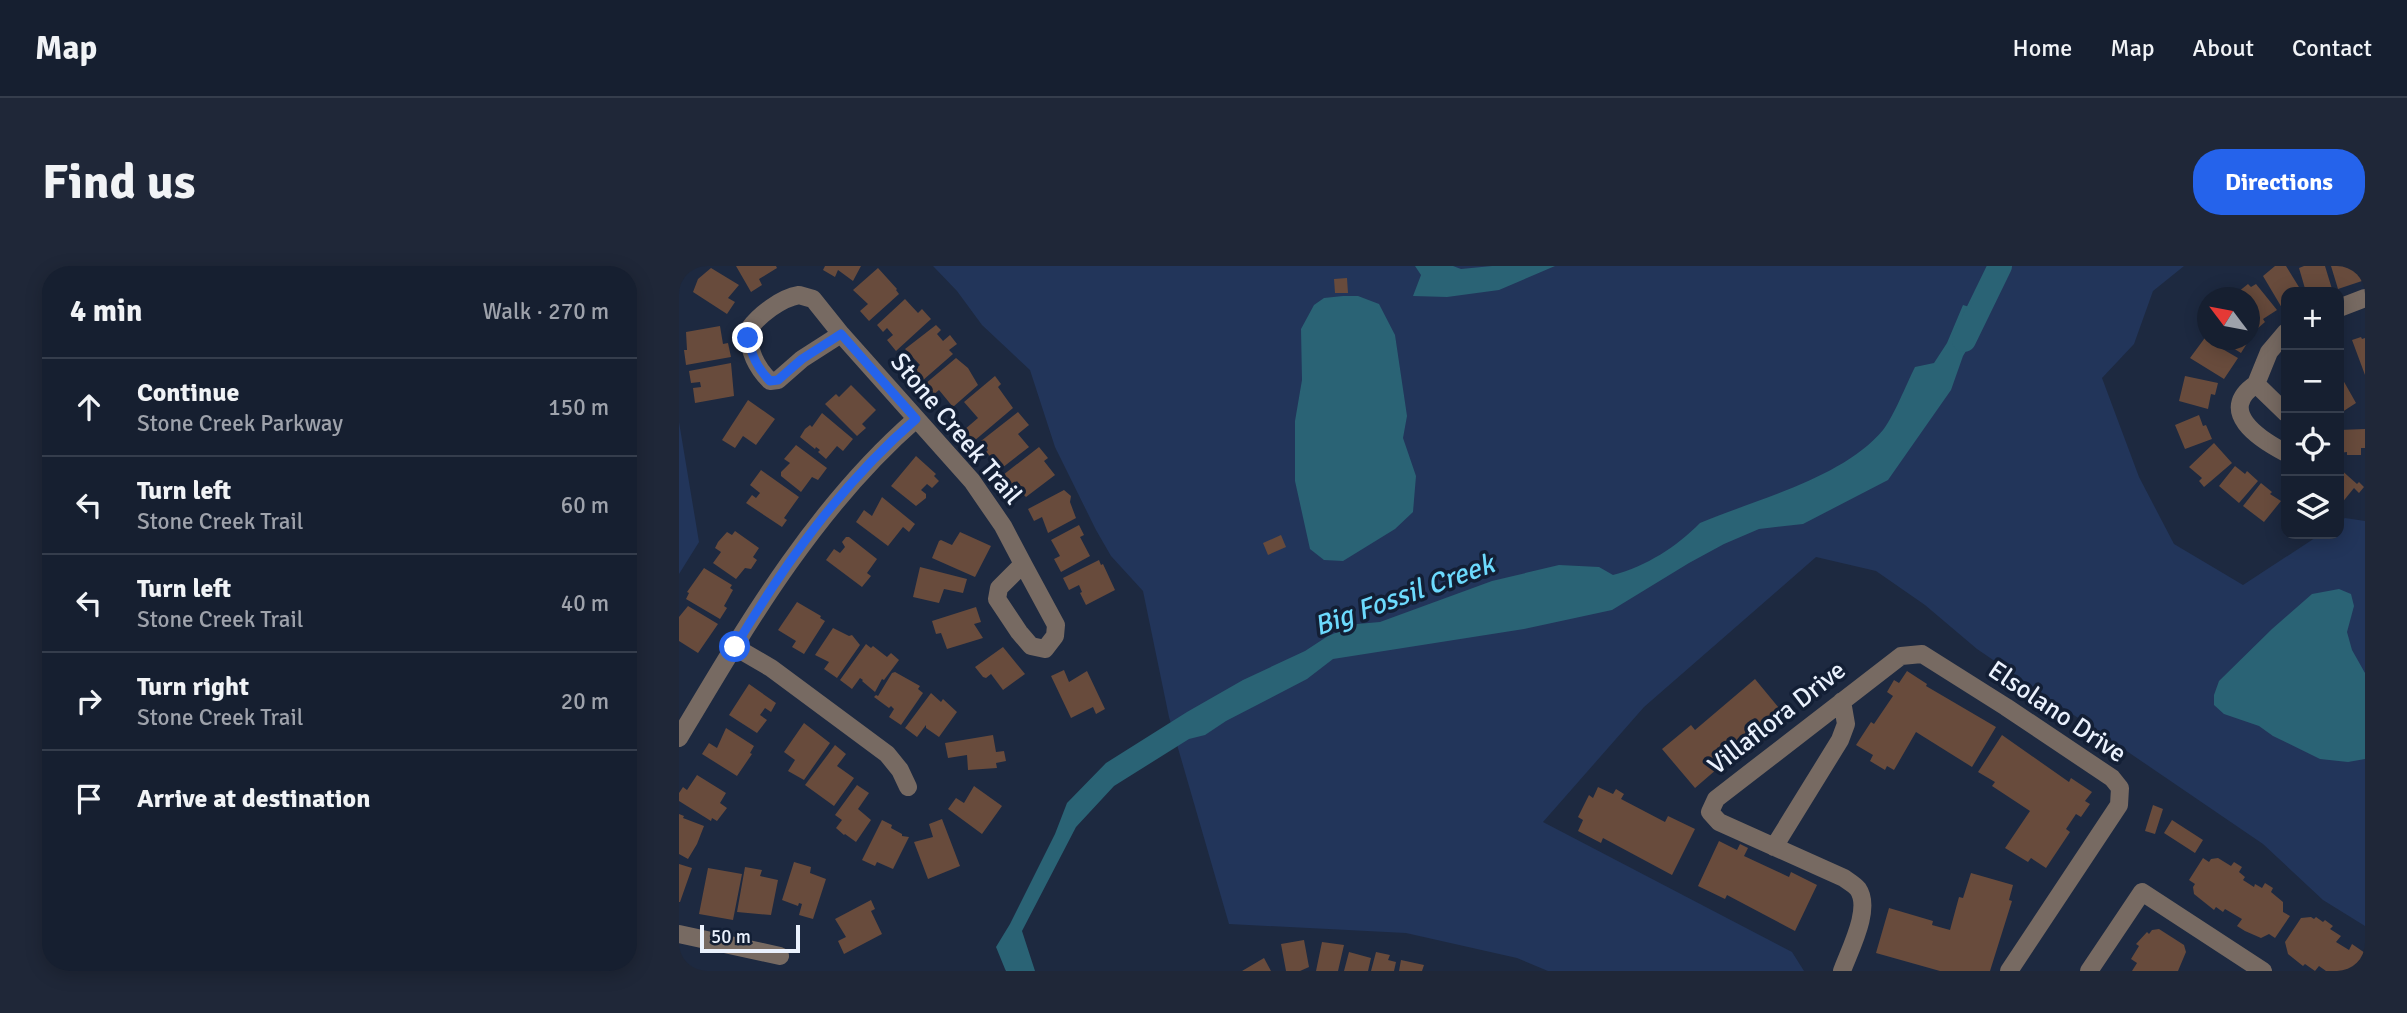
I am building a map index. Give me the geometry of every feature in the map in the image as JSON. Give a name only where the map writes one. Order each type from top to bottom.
[{"type":"street","name":"Stone Creek Trail","points":[[841,334],[802,359],[778,380],[770,381],[758,369],[748,338],[749,329],[757,318],[792,296],[813,299],[972,481],[1003,526],[1023,564]]},
{"type":"street","points":[[2344,306],[2365,298]]},
{"type":"street","points":[[2281,338],[2269,352],[2256,384],[2244,392],[2238,408],[2250,428],[2281,450]]},
{"type":"street","points":[[2256,384],[2281,408]]},
{"type":"street","points":[[679,738],[775,583],[833,504],[862,471],[916,419]]},
{"type":"street","points":[[735,647],[771,668],[849,723],[887,754],[900,770],[908,787]]},
{"type":"street","name":"Villaflora Drive","points":[[1847,970],[1863,908],[1858,889],[1844,878],[1719,822],[1710,812],[1716,799],[1901,656],[1922,654]]},
{"type":"street","name":"Elsolano Drive","points":[[1922,654],[2112,778],[2120,788],[2119,805],[2009,971]]},
{"type":"street","points":[[1774,847],[1840,740],[1846,724],[1842,701]]},
{"type":"street","points":[[2089,971],[2142,892],[2263,971]]},
{"type":"street","points":[[679,934],[780,956]]},
{"type":"shaded area","points":[[933,266],[2184,266],[2153,291],[2134,344],[2102,378],[2139,477],[2174,544],[2243,585],[2313,539],[2344,539],[2345,518],[2365,521],[2365,926],[2323,900],[2263,844],[1977,649],[1925,605],[1876,571],[1816,557],[1644,707],[1543,822],[1792,952],[1804,971],[1548,971],[1517,958],[1406,933],[1229,924],[1169,717],[1143,591],[1111,556],[1096,530],[1055,447],[1030,370],[982,325],[957,291]]},
{"type":"shaded area","points":[[1415,266],[1453,266],[1461,269],[1555,266],[1499,290],[1447,297],[1413,296],[1421,275]]},
{"type":"shaded area","points":[[1358,296],[1379,304],[1395,335],[1407,416],[1403,438],[1416,476],[1413,512],[1395,529],[1343,561],[1324,560],[1310,549],[1295,481],[1295,421],[1302,380],[1301,329],[1314,305],[1324,298]]},
{"type":"shaded area","points":[[1963,305],[1989,313],[1963,356],[1951,390],[1888,480],[1803,524],[1759,529],[1724,544],[1612,610],[1524,629],[1333,659],[1307,679],[1226,721],[1205,735],[1189,739],[1114,786],[1076,827],[1022,931],[1035,971],[1006,971],[996,947],[1055,834],[1067,803],[1106,763],[1243,680],[1357,624],[1380,622],[1492,581],[1559,565],[1599,567],[1613,575],[1626,571],[1660,555],[1700,523],[1823,474],[1866,447],[1883,430],[1915,367],[1934,363],[1947,343]]},
{"type":"shaded area","points":[[679,422],[699,542],[679,574]]},
{"type":"shaded area","points":[[2339,589],[2351,594],[2354,606],[2347,632],[2352,650],[2365,673],[2365,759],[2348,762],[2320,759],[2273,736],[2259,726],[2224,714],[2214,705],[2219,681],[2272,629],[2312,594]]},
{"type":"building","points":[[736,266],[777,268],[759,279],[762,285],[751,292]]},
{"type":"building","points":[[825,266],[861,266],[853,281],[838,270],[835,277],[823,270]]},
{"type":"building","points":[[2275,266],[2286,266],[2299,287],[2281,287],[2281,306],[2263,276]]},
{"type":"building","points":[[2325,266],[2331,287],[2305,287],[2299,268]]},
{"type":"building","points":[[2331,266],[2358,266],[2362,281],[2337,287]]},
{"type":"building","points":[[711,268],[739,285],[728,298],[735,302],[727,314],[693,292],[698,279]]},
{"type":"building","points":[[878,268],[899,294],[869,321],[860,311],[868,304],[853,290]]},
{"type":"building","points":[[1347,278],[1348,293],[1335,293],[1334,279]]},
{"type":"building","points":[[2260,289],[2277,310],[2263,319],[2265,322],[2260,326]]},
{"type":"building","points":[[905,299],[918,313],[922,309],[931,319],[896,351],[887,340],[893,335],[887,328],[883,332],[877,325]]},
{"type":"building","points":[[936,325],[941,330],[937,334],[943,341],[950,335],[957,344],[949,350],[953,354],[922,381],[913,371],[920,365],[905,349]]},
{"type":"building","points":[[720,326],[723,344],[728,343],[731,357],[686,365],[686,332]]},
{"type":"building","points":[[2365,338],[2365,375],[2352,340]]},
{"type":"building","points":[[2197,349],[2224,350],[2238,358],[2224,379],[2190,358]]},
{"type":"building","points":[[956,358],[968,368],[978,385],[953,407],[939,390],[933,395],[925,384]]},
{"type":"building","points":[[731,363],[734,396],[695,403],[693,388],[701,387],[700,382],[691,383],[689,371]]},
{"type":"building","points":[[995,376],[1001,384],[998,387],[1013,408],[974,441],[964,430],[978,418],[964,402]]},
{"type":"building","points":[[2185,376],[2218,383],[2215,395],[2211,394],[2208,409],[2179,401]]},
{"type":"building","points":[[2344,382],[2356,403],[2344,411]]},
{"type":"building","points":[[851,385],[876,410],[862,424],[866,428],[857,436],[825,404],[836,394],[839,397]]},
{"type":"building","points":[[748,400],[775,419],[756,445],[743,436],[735,448],[722,440]]},
{"type":"building","points":[[1018,412],[1029,425],[1018,434],[1029,447],[1002,468],[986,452],[988,450],[981,441]]},
{"type":"building","points":[[822,413],[853,439],[843,451],[837,446],[826,459],[818,452],[820,450],[800,437]]},
{"type":"building","points":[[2199,415],[2212,439],[2185,449],[2175,425]]},
{"type":"building","points":[[2365,429],[2365,448],[2361,448],[2361,455],[2347,455],[2347,452],[2344,452],[2344,430]]},
{"type":"building","points":[[2214,443],[2232,463],[2204,487],[2199,481],[2202,478],[2189,467]]},
{"type":"building","points":[[796,445],[827,468],[818,480],[812,477],[801,492],[781,476],[781,472],[790,463],[784,459]]},
{"type":"building","points":[[1039,447],[1048,458],[1044,461],[1055,475],[1026,497],[1020,491],[1022,488],[1017,481],[1012,486],[1003,475]]},
{"type":"building","points":[[916,456],[936,474],[934,476],[939,481],[932,488],[927,484],[921,490],[926,494],[926,498],[916,506],[891,486]]},
{"type":"building","points":[[2235,466],[2245,474],[2247,471],[2258,481],[2239,503],[2219,486]]},
{"type":"building","points":[[761,470],[799,497],[784,518],[787,520],[782,527],[746,503],[752,495],[756,498],[760,493],[750,485]]},
{"type":"building","points":[[2344,472],[2364,487],[2359,493],[2354,488],[2344,500]]},
{"type":"building","points":[[2261,483],[2272,492],[2270,494],[2281,501],[2264,522],[2243,506]]},
{"type":"building","points":[[1064,490],[1071,496],[1070,502],[1076,518],[1048,533],[1042,517],[1034,521],[1028,509]]},
{"type":"building","points":[[882,497],[915,524],[909,532],[903,527],[888,546],[856,522],[864,510],[872,516]]},
{"type":"building","points":[[1079,525],[1084,535],[1080,537],[1090,556],[1061,572],[1054,559],[1060,556],[1051,540]]},
{"type":"building","points":[[735,531],[759,548],[753,557],[757,560],[751,569],[745,568],[736,579],[713,563],[721,552],[715,548],[718,542],[727,532],[732,535]]},
{"type":"building","points":[[960,532],[991,546],[975,577],[932,558],[939,541],[952,545]]},
{"type":"building","points":[[1281,535],[1286,547],[1268,555],[1263,543]]},
{"type":"building","points":[[846,537],[877,559],[867,573],[871,576],[862,587],[826,560],[834,549],[840,553],[845,547],[842,542]]},
{"type":"building","points":[[1099,560],[1115,590],[1086,605],[1079,585],[1069,590],[1063,578]]},
{"type":"building","points":[[920,567],[967,579],[963,593],[944,589],[939,603],[913,597]]},
{"type":"building","points":[[704,568],[732,585],[730,588],[733,590],[724,606],[727,608],[720,619],[686,599],[689,593],[687,592]]},
{"type":"building","points":[[797,602],[825,621],[804,654],[792,647],[796,641],[778,630]]},
{"type":"building","points":[[688,606],[718,624],[698,653],[679,641],[679,617]]},
{"type":"building","points":[[976,607],[981,622],[974,624],[983,638],[947,649],[941,633],[936,634],[932,621]]},
{"type":"building","points":[[833,628],[852,635],[860,645],[837,678],[824,669],[829,662],[815,655]]},
{"type":"building","points":[[866,644],[887,657],[891,653],[899,660],[884,680],[882,679],[875,692],[860,678],[852,689],[840,680]]},
{"type":"building","points":[[1003,647],[1025,674],[1003,690],[991,674],[983,677],[975,667]]},
{"type":"building","points":[[1064,670],[1069,682],[1087,671],[1105,709],[1096,714],[1093,707],[1071,718],[1051,676]]},
{"type":"building","points":[[1907,671],[1927,684],[1926,686],[1996,727],[1972,767],[1916,732],[1894,770],[1887,766],[1885,770],[1870,761],[1873,755],[1856,745],[1893,696],[1887,692],[1894,680],[1899,683]]},
{"type":"building","points":[[895,672],[920,686],[918,689],[923,693],[901,725],[889,717],[894,709],[874,697],[878,696]]},
{"type":"building","points":[[1755,679],[1789,720],[1760,744],[1754,737],[1695,788],[1662,749],[1691,725],[1695,730]]},
{"type":"building","points":[[749,684],[776,703],[771,712],[765,708],[760,715],[767,720],[757,733],[729,715]]},
{"type":"building","points":[[931,693],[941,702],[943,699],[957,712],[939,737],[926,728],[926,725],[917,737],[905,728]]},
{"type":"building","points":[[804,723],[830,743],[804,780],[788,771],[795,760],[784,752]]},
{"type":"building","points":[[726,728],[754,746],[750,753],[752,754],[737,776],[702,754],[709,743],[717,748]]},
{"type":"building","points":[[993,735],[996,752],[1004,751],[1006,761],[996,763],[997,768],[968,770],[967,755],[948,758],[945,743]]},
{"type":"building","points":[[2002,735],[2069,782],[2071,778],[2092,792],[2085,801],[2090,804],[2081,817],[2076,814],[2066,829],[2070,832],[2046,868],[2031,858],[2028,862],[2005,848],[2030,811],[1992,786],[1995,782],[1978,772]]},
{"type":"building","points":[[835,745],[846,754],[837,766],[854,778],[834,806],[805,785]]},
{"type":"building","points":[[697,775],[726,793],[720,803],[727,808],[717,821],[712,818],[711,821],[679,801],[679,793],[683,787],[687,790]]},
{"type":"building","points":[[857,785],[869,793],[858,809],[871,820],[856,842],[836,828],[842,820],[835,815]]},
{"type":"building","points":[[974,786],[1002,806],[982,834],[948,809],[956,798],[964,803]]},
{"type":"building","points":[[1598,787],[1613,794],[1616,789],[1624,794],[1621,799],[1665,822],[1668,816],[1695,829],[1672,875],[1603,838],[1601,843],[1578,831],[1583,820],[1578,817],[1589,795],[1593,798]]},
{"type":"building","points":[[2153,805],[2163,809],[2155,834],[2145,831]]},
{"type":"building","points":[[679,814],[704,826],[688,859],[679,854]]},
{"type":"building","points":[[942,819],[960,866],[928,879],[914,842],[933,837],[929,824]]},
{"type":"building","points":[[882,820],[892,825],[891,828],[902,836],[909,837],[893,869],[877,862],[875,866],[862,860]]},
{"type":"building","points":[[2172,820],[2203,840],[2195,853],[2164,833]]},
{"type":"building","points":[[1719,841],[1737,850],[1740,844],[1748,848],[1744,856],[1789,877],[1791,872],[1817,885],[1795,931],[1727,895],[1725,899],[1698,886]]},
{"type":"building","points":[[2203,858],[2209,862],[2218,858],[2231,866],[2234,862],[2242,867],[2239,872],[2245,877],[2243,880],[2254,887],[2255,884],[2262,888],[2265,883],[2273,888],[2271,892],[2283,902],[2283,912],[2290,916],[2275,938],[2269,934],[2261,938],[2245,931],[2237,926],[2242,919],[2225,909],[2223,912],[2216,907],[2214,910],[2194,894],[2195,884],[2189,880]]},
{"type":"building","points":[[794,862],[811,867],[810,873],[826,879],[813,919],[799,915],[802,904],[799,903],[798,906],[782,900]]},
{"type":"building","points":[[679,864],[692,868],[680,902],[679,902]]},
{"type":"building","points":[[745,867],[762,870],[760,876],[778,880],[771,915],[737,912]]},
{"type":"building","points":[[708,868],[742,874],[733,920],[699,914]]},
{"type":"building","points":[[1971,873],[2013,885],[2009,900],[2012,901],[1990,971],[1940,971],[1876,953],[1889,908],[1933,921],[1932,925],[1950,930],[1959,897],[1963,898]]},
{"type":"building","points":[[871,900],[875,909],[871,911],[882,934],[844,954],[838,941],[846,937],[835,919]]},
{"type":"building","points":[[2311,917],[2323,922],[2325,920],[2333,926],[2330,929],[2341,936],[2336,942],[2349,950],[2352,944],[2365,953],[2365,971],[2326,971],[2319,966],[2315,971],[2305,964],[2303,966],[2288,954],[2285,942],[2301,918]]},
{"type":"building","points":[[2159,929],[2184,945],[2186,952],[2178,971],[2132,971],[2137,963],[2131,959],[2139,946],[2136,944],[2147,932],[2149,934],[2152,930]]},
{"type":"building","points":[[1304,940],[1309,967],[1300,971],[1286,971],[1281,944]]},
{"type":"building","points":[[1322,942],[1344,945],[1338,971],[1316,971]]},
{"type":"building","points":[[1349,952],[1371,958],[1368,971],[1344,971]]},
{"type":"building","points":[[1376,952],[1390,955],[1388,960],[1396,962],[1394,971],[1371,971]]},
{"type":"building","points":[[1264,958],[1271,971],[1242,971]]},
{"type":"building","points":[[1401,960],[1424,965],[1422,971],[1399,971]]},
{"type":"waterway","name":"Big Fossil Creek","points":[[1964,340],[2000,266]]},
{"type":"route","points":[[735,647],[775,583],[833,504],[871,461],[916,419],[841,334],[802,359],[778,380],[770,381],[758,369],[748,338]]}]
